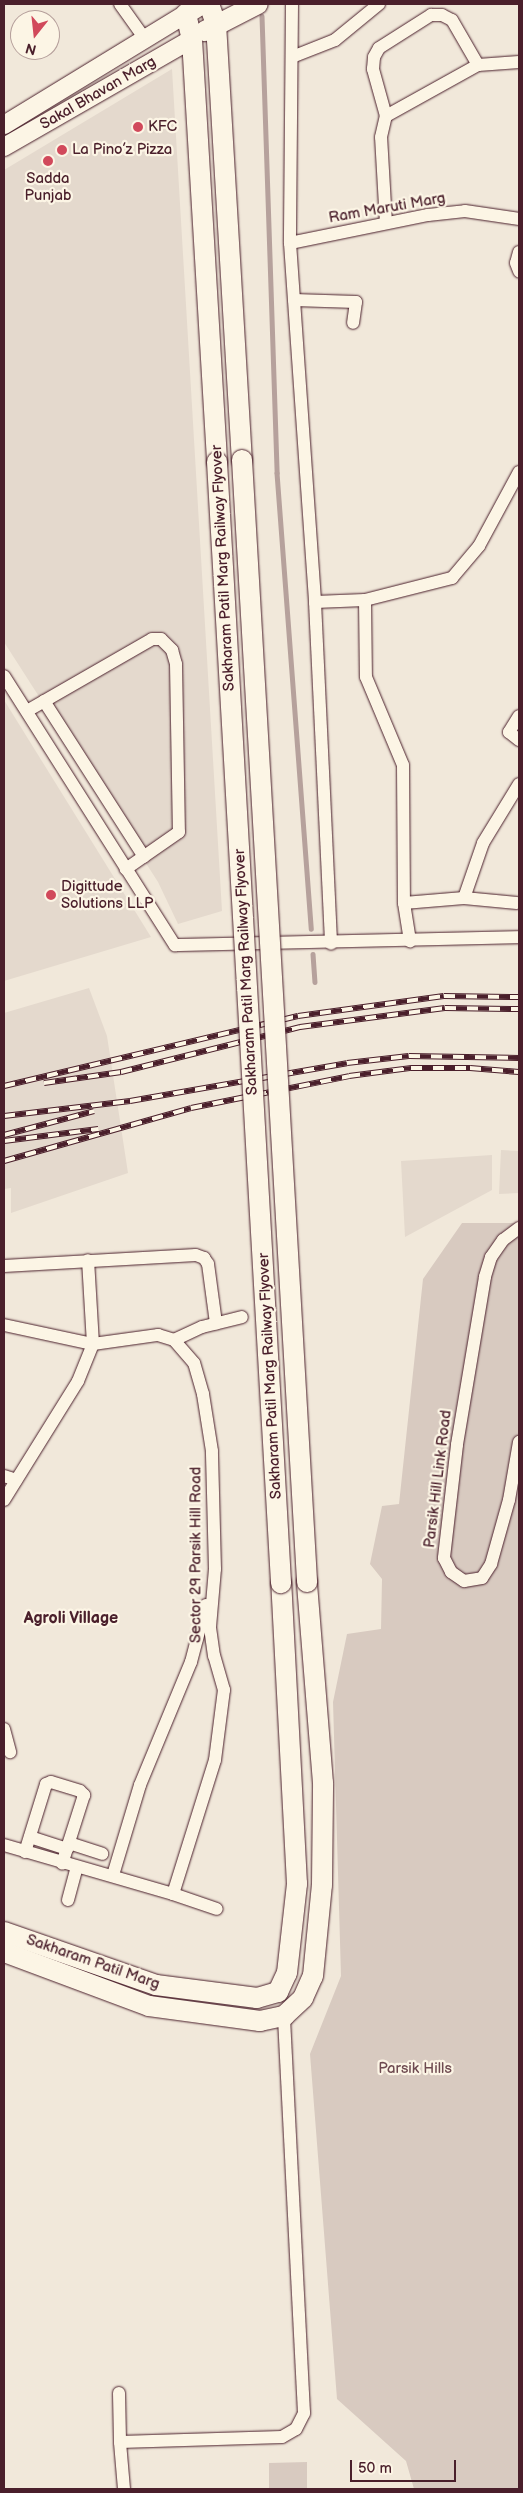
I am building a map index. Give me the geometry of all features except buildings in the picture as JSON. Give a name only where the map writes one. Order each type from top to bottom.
[{"type":"main road","points":[[209,4],[216,24]]},
{"type":"main road","points":[[192,39],[216,24],[258,4]]},
{"type":"main road","name":"Sakal Bhavan Marg","points":[[4,125],[145,39],[191,7]]},
{"type":"main road","points":[[191,7],[192,39]]},
{"type":"main road","name":"Sakharam Patil Marg Railway Flyover","points":[[216,24],[307,1582],[323,1783],[322,1885],[313,1976],[303,1998],[284,2016]]},
{"type":"main road","name":"Sakal Bhavan Marg","points":[[4,148],[192,39]]},
{"type":"main road","name":"Sakharam Patil Marg Railway Flyover","points":[[192,39],[295,1822]]},
{"type":"main road","name":"Sakharam Patil Marg","points":[[4,1932],[156,1985],[233,1996],[268,1997],[278,1992],[287,1974],[297,1884],[295,1822]]},
{"type":"main road","name":"Sakharam Patil Marg","points":[[4,1952],[149,2006],[260,2021],[284,2016]]},
{"type":"street","points":[[120,4],[145,39]]},
{"type":"street","points":[[292,4],[290,243],[315,602],[331,944]]},
{"type":"street","points":[[292,57],[335,40],[379,4]]},
{"type":"street","points":[[386,223],[381,137],[386,116],[373,69],[374,57],[379,48],[431,15],[442,15],[452,20],[478,65]]},
{"type":"street","points":[[386,116],[478,65],[519,62]]},
{"type":"street","name":"Ram Maruti Marg","points":[[290,243],[386,223],[464,211],[519,219]]},
{"type":"street","points":[[519,252],[516,263],[519,271]]},
{"type":"street","points":[[294,300],[356,302],[353,323]]},
{"type":"street","points":[[315,602],[365,600],[452,578],[479,546],[519,472]]},
{"type":"street","points":[[365,600],[366,677],[404,765],[404,903],[410,942]]},
{"type":"street","points":[[27,711],[152,639],[161,640],[172,650],[176,664],[180,826],[176,834],[126,869]]},
{"type":"street","points":[[4,676],[175,945],[331,944],[519,938]]},
{"type":"street","points":[[44,701],[144,857]]},
{"type":"street","points":[[519,716],[509,732],[519,740]]},
{"type":"street","points":[[464,898],[484,843],[519,784]]},
{"type":"street","points":[[404,903],[464,898],[518,903]]},
{"type":"street","name":"Parsik Hill Link Road","points":[[519,1228],[503,1240],[495,1251],[485,1277],[457,1445],[444,1558],[451,1572],[464,1581],[482,1578],[490,1564],[509,1500],[519,1442]]},
{"type":"street","points":[[4,1266],[196,1255],[204,1258],[208,1264],[216,1323]]},
{"type":"street","points":[[4,1500],[10,1478],[78,1381],[93,1344],[88,1260]]},
{"type":"street","points":[[4,1325],[93,1344],[158,1335],[174,1340],[216,1323],[242,1317]]},
{"type":"street","name":"Sector 29 Parsik Hill Road","points":[[173,1894],[215,1760],[224,1690],[214,1656],[210,1627],[215,1569],[212,1450],[203,1394],[194,1363],[174,1340]]},
{"type":"street","points":[[113,1875],[140,1785],[191,1662],[215,1569]]},
{"type":"street","points":[[4,1729],[10,1752]]},
{"type":"street","points":[[25,1852],[46,1784],[51,1782],[80,1791],[84,1795],[62,1864]]},
{"type":"street","points":[[30,1837],[102,1854]]},
{"type":"street","points":[[4,1845],[62,1864],[113,1875],[217,1909]]},
{"type":"street","points":[[68,1900],[77,1867]]},
{"type":"street","points":[[120,2442],[282,2437],[296,2429],[304,2413],[284,2016]]},
{"type":"street","points":[[120,2393],[120,2442],[124,2489]]},
{"type":"shaded area","points":[[172,69],[222,911],[178,924],[158,882],[4,642],[4,170]]},
{"type":"shaded area","points":[[4,700],[151,937],[4,981]]},
{"type":"shaded area","points":[[89,988],[107,1036],[128,1173],[11,1213],[11,1188],[4,1189],[4,1013]]},
{"type":"shaded area","points":[[501,1150],[519,1151],[519,1193],[499,1194]]},
{"type":"shaded area","points":[[492,1155],[492,1190],[405,1237],[401,1161]]},
{"type":"green space","name":"Parsik Hills","points":[[462,1223],[519,1223],[519,2489],[414,2489],[406,2461],[337,2399],[310,2054],[341,1976],[333,1702],[347,1634],[381,1629],[382,1579],[370,1564],[382,1506],[399,1504],[423,1279]]},
{"type":"green space","points":[[307,2462],[307,2489],[269,2489],[269,2463]]},
{"type":"waterway","points":[[262,16],[277,473],[311,929]]},
{"type":"waterway","points":[[313,954],[315,982]]},
{"type":"railway","points":[[4,1086],[298,1016],[444,996],[519,997]]},
{"type":"railway","points":[[44,1083],[121,1072],[300,1027],[445,1008],[519,1009]]},
{"type":"railway","points":[[4,1116],[130,1101],[347,1063],[409,1056],[519,1058]]},
{"type":"railway","points":[[4,1161],[191,1108],[349,1076],[411,1068],[470,1068],[519,1072]]},
{"type":"railway","points":[[4,1135],[94,1111]]},
{"type":"railway","points":[[4,1141],[98,1129]]},
{"type":"place","name":"KFC","points":[[138,127]]},
{"type":"place","name":"La Pino’z Pizza","points":[[62,150]]},
{"type":"place","name":"Sadda Punjab","points":[[48,161]]},
{"type":"place","name":"Digittude Solutions LLP","points":[[51,895]]},
{"type":"district","name":"Agroli Village","points":[[71,1619]]}]
